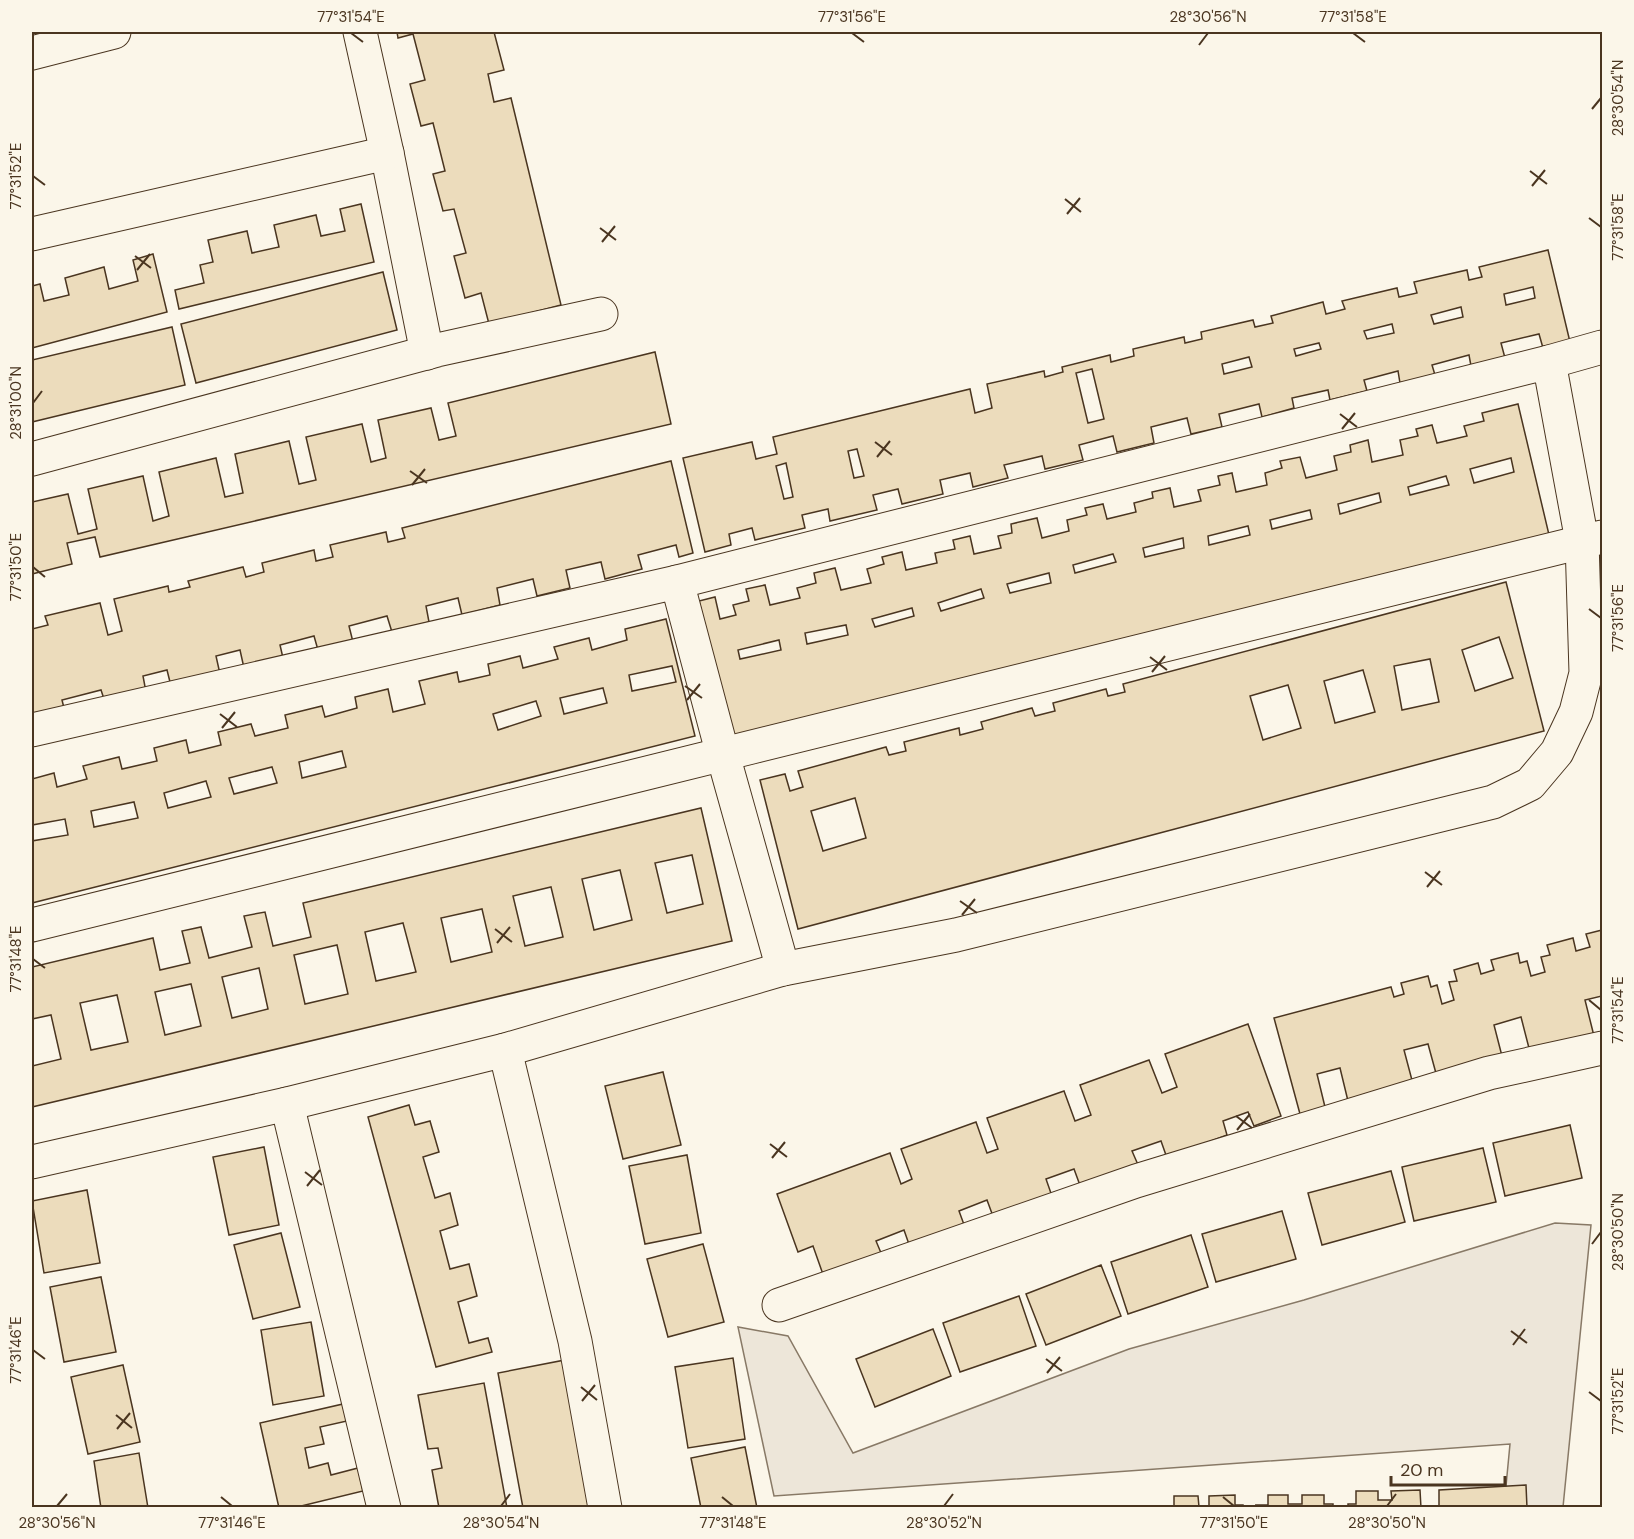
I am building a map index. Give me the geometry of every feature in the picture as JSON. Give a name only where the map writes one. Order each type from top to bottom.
[{"type":"street","points":[[32,53],[114,32]]},
{"type":"street","points":[[360,32],[427,353]]},
{"type":"street","points":[[32,234],[387,153]]},
{"type":"street","points":[[32,459],[427,353],[601,314]]},
{"type":"street","points":[[32,730],[677,582],[1602,347]]},
{"type":"street","points":[[32,1162],[286,1104],[505,1050],[783,969],[956,935],[1424,820],[1492,802],[1530,784],[1557,752],[1576,712],[1587,673],[1592,539],[1549,362]]},
{"type":"street","points":[[32,925],[1592,539]]},
{"type":"street","points":[[677,582],[783,969]]},
{"type":"street","points":[[779,1305],[1136,1181],[1489,1073],[1602,1048]]},
{"type":"street","points":[[505,1050],[575,1341],[605,1508]]},
{"type":"street","points":[[286,1104],[384,1508]]},
{"type":"shaded area","points":[[1555,1223],[1591,1225],[1563,1507],[1504,1507],[1510,1444],[774,1496],[738,1327],[788,1336],[853,1453],[1129,1349],[1304,1300]]},
{"type":"building","points":[[397,32],[494,32],[504,70],[488,74],[494,102],[511,98],[561,305],[489,324],[481,293],[465,298],[454,256],[466,253],[454,209],[443,211],[433,174],[445,171],[433,123],[421,126],[410,84],[425,80],[413,34],[398,38]]},
{"type":"building","points":[[361,204],[374,262],[179,309],[175,290],[204,283],[200,265],[213,262],[208,240],[247,231],[252,253],[279,247],[274,225],[316,215],[321,236],[345,231],[340,209]]},
{"type":"building","points":[[1548,250],[1570,342],[1543,348],[1539,334],[1501,343],[1505,358],[1471,366],[1469,355],[1432,365],[1435,375],[1400,383],[1398,371],[1364,380],[1367,391],[1330,400],[1328,390],[1292,398],[1294,408],[1262,417],[1259,404],[1219,414],[1222,427],[1191,434],[1187,418],[1151,427],[1154,443],[1117,452],[1113,436],[1079,445],[1083,460],[1045,469],[1042,456],[1004,465],[1008,478],[973,487],[970,473],[940,480],[943,494],[902,504],[898,489],[873,495],[877,510],[830,521],[828,509],[802,515],[805,528],[755,540],[752,528],[729,534],[731,545],[705,552],[683,458],[752,442],[756,459],[777,454],[773,437],[970,389],[975,413],[992,408],[987,384],[1044,371],[1045,377],[1063,372],[1062,367],[1110,355],[1111,362],[1134,356],[1133,349],[1184,337],[1185,343],[1202,339],[1201,332],[1253,320],[1255,327],[1273,323],[1271,316],[1323,302],[1326,314],[1345,309],[1342,301],[1397,288],[1399,297],[1417,293],[1414,282],[1467,270],[1469,280],[1482,277],[1479,267]],"holes":[[[1533,287],[1535,298],[1506,305],[1504,294]],[[1461,307],[1463,317],[1434,324],[1431,315]],[[1392,324],[1394,333],[1367,339],[1364,331]],[[1319,343],[1321,349],[1296,356],[1294,349]],[[1249,357],[1252,367],[1224,374],[1222,364]],[[1092,369],[1104,419],[1088,423],[1076,373]],[[857,449],[864,476],[854,478],[848,451]],[[786,463],[793,497],[784,499],[776,466]]]},
{"type":"building","points":[[153,254],[167,312],[32,348],[32,286],[40,284],[44,301],[69,295],[65,278],[104,267],[109,289],[138,281],[133,260]]},
{"type":"building","points":[[383,272],[397,330],[196,383],[181,324]]},
{"type":"building","points":[[172,327],[185,385],[32,422],[32,360]]},
{"type":"building","points":[[655,352],[671,424],[100,557],[95,537],[67,543],[72,564],[32,574],[32,502],[68,494],[78,534],[97,529],[88,489],[143,476],[153,521],[169,516],[159,472],[216,458],[225,497],[243,493],[235,454],[289,441],[299,484],[316,480],[306,437],[362,424],[371,462],[386,458],[378,420],[431,408],[439,440],[456,436],[448,403]]},
{"type":"building","points":[[1518,404],[1550,539],[731,736],[699,601],[715,597],[720,619],[736,615],[733,605],[749,601],[746,589],[765,585],[770,605],[800,598],[797,588],[816,583],[814,573],[835,568],[841,590],[871,583],[867,569],[884,564],[882,557],[902,552],[906,570],[937,563],[935,553],[955,549],[953,540],[970,536],[974,554],[1001,548],[998,536],[1012,533],[1011,524],[1037,518],[1042,538],[1069,531],[1067,520],[1087,515],[1085,508],[1103,504],[1107,519],[1136,512],[1134,503],[1153,498],[1152,492],[1170,488],[1174,507],[1201,501],[1198,490],[1220,485],[1218,476],[1232,473],[1236,492],[1267,485],[1265,473],[1282,468],[1280,461],[1300,457],[1306,478],[1337,470],[1334,456],[1351,452],[1350,445],[1368,440],[1372,462],[1403,455],[1400,440],[1418,436],[1416,429],[1432,425],[1437,443],[1467,436],[1464,426],[1484,421],[1482,413]],"holes":[[[1511,458],[1514,472],[1474,483],[1470,469]],[[1446,476],[1449,485],[1410,495],[1408,487]],[[1379,493],[1381,502],[1340,514],[1338,504]],[[1310,510],[1312,519],[1272,529],[1270,520]],[[1248,526],[1250,535],[1209,545],[1208,536]],[[1183,538],[1184,548],[1145,557],[1143,548]],[[1113,554],[1116,562],[1075,573],[1073,565]],[[1049,573],[1051,583],[1010,593],[1007,584]],[[981,589],[984,598],[941,611],[938,603]],[[912,608],[914,616],[875,627],[872,619]],[[846,625],[848,635],[807,644],[805,633]],[[779,640],[781,650],[740,659],[738,650]]]},
{"type":"building","points":[[671,461],[693,553],[679,557],[676,545],[638,555],[642,569],[605,579],[601,562],[566,570],[570,588],[537,596],[533,579],[497,588],[500,605],[462,615],[458,598],[426,606],[429,622],[392,632],[387,616],[349,626],[353,642],[318,650],[314,636],[280,645],[283,658],[244,668],[240,650],[216,656],[220,674],[171,686],[167,670],[143,676],[146,692],[105,702],[101,690],[62,700],[65,712],[32,721],[32,629],[48,625],[45,616],[100,603],[108,635],[122,631],[114,599],[168,586],[169,592],[190,587],[188,581],[243,567],[246,577],[264,572],[262,563],[314,550],[316,561],[333,557],[330,545],[386,532],[388,542],[405,538],[402,528]]},
{"type":"building","points":[[1506,582],[1544,731],[798,929],[760,780],[785,774],[790,791],[803,787],[798,771],[886,747],[889,755],[906,751],[904,742],[959,728],[960,735],[983,729],[981,722],[1032,708],[1035,716],[1055,711],[1053,703],[1106,689],[1108,696],[1125,692],[1123,684]],"holes":[[[1499,637],[1513,678],[1475,691],[1462,650]],[[1430,659],[1439,702],[1402,710],[1394,666]],[[1363,670],[1375,712],[1335,723],[1324,681]],[[1288,685],[1301,728],[1263,740],[1250,696]],[[855,798],[866,838],[823,851],[811,811]]]},
{"type":"building","points":[[666,619],[695,736],[32,903],[32,841],[68,835],[65,819],[32,825],[32,779],[54,773],[57,787],[87,779],[83,766],[119,757],[122,769],[157,761],[154,748],[186,740],[189,753],[221,745],[218,732],[251,724],[255,736],[288,728],[285,715],[322,706],[325,717],[357,708],[355,697],[388,689],[393,712],[425,704],[419,681],[457,672],[459,682],[490,675],[488,664],[520,656],[523,668],[558,659],[554,647],[589,638],[592,650],[627,640],[625,629]],"holes":[[[672,666],[676,682],[632,691],[629,675]],[[603,688],[607,703],[564,714],[560,698]],[[536,701],[541,716],[498,730],[493,714]],[[342,751],[346,767],[302,778],[299,762]],[[272,767],[277,783],[234,794],[229,778]],[[206,781],[211,797],[168,808],[164,793]],[[134,802],[138,818],[94,827],[91,811]]]},
{"type":"building","points":[[701,808],[732,941],[32,1107],[32,1066],[61,1059],[51,1015],[32,1019],[32,967],[153,938],[160,970],[190,963],[182,931],[201,927],[209,958],[252,947],[244,916],[265,912],[273,946],[311,937],[303,903]],"holes":[[[692,855],[703,904],[667,913],[655,863]],[[620,870],[632,920],[594,930],[582,879]],[[551,887],[563,937],[525,946],[513,896]],[[482,909],[492,952],[451,962],[441,918]],[[403,923],[416,972],[376,981],[365,932]],[[337,945],[348,994],[305,1004],[294,955]],[[259,968],[268,1009],[232,1018],[222,977]],[[191,984],[201,1026],[165,1035],[155,992]],[[117,995],[128,1042],[91,1050],[80,1003]]]},
{"type":"building","points":[[1602,930],[1602,996],[1585,1000],[1594,1036],[1530,1052],[1521,1017],[1494,1025],[1503,1060],[1437,1077],[1428,1044],[1404,1050],[1413,1084],[1348,1101],[1340,1068],[1317,1074],[1325,1107],[1300,1114],[1274,1018],[1391,987],[1394,997],[1404,994],[1401,983],[1428,976],[1431,987],[1437,985],[1442,1004],[1454,1000],[1449,982],[1457,981],[1454,970],[1478,963],[1481,974],[1494,970],[1491,960],[1518,953],[1520,963],[1527,961],[1531,976],[1545,972],[1541,957],[1550,955],[1547,945],[1573,938],[1576,951],[1590,947],[1586,934]]},
{"type":"building","points":[[1248,1024],[1281,1116],[1254,1126],[1248,1112],[1223,1121],[1227,1135],[1167,1158],[1161,1141],[1132,1151],[1139,1167],[1081,1188],[1074,1169],[1046,1179],[1053,1199],[994,1219],[987,1200],[959,1211],[966,1230],[911,1250],[904,1230],[876,1241],[884,1260],[825,1280],[813,1246],[798,1252],[777,1194],[890,1153],[901,1184],[912,1179],[901,1149],[976,1122],[987,1153],[998,1149],[987,1118],[1064,1091],[1075,1121],[1091,1115],[1080,1085],[1149,1060],[1162,1093],[1177,1087],[1165,1054]]},
{"type":"building","points":[[663,1072],[681,1145],[623,1159],[605,1086]]},
{"type":"building","points":[[409,1105],[415,1125],[430,1121],[439,1152],[423,1157],[435,1198],[450,1193],[458,1225],[440,1231],[450,1269],[469,1264],[477,1296],[458,1302],[469,1343],[488,1338],[492,1352],[436,1367],[368,1117]]},
{"type":"building","points":[[1570,1125],[1582,1178],[1505,1196],[1493,1143]]},
{"type":"building","points":[[264,1147],[279,1225],[229,1235],[213,1157]]},
{"type":"building","points":[[1483,1148],[1496,1202],[1414,1221],[1402,1167]]},
{"type":"building","points":[[687,1155],[701,1233],[645,1244],[629,1166]]},
{"type":"building","points":[[1391,1171],[1405,1222],[1322,1245],[1308,1193]]},
{"type":"building","points":[[87,1190],[100,1263],[44,1273],[32,1201]]},
{"type":"building","points":[[1282,1211],[1296,1259],[1216,1282],[1202,1234]]},
{"type":"building","points":[[281,1233],[300,1307],[253,1319],[234,1245]]},
{"type":"building","points":[[1191,1235],[1208,1287],[1128,1314],[1111,1262]]},
{"type":"building","points":[[703,1244],[724,1322],[668,1337],[647,1259]]},
{"type":"building","points":[[1101,1265],[1121,1316],[1046,1345],[1026,1294]]},
{"type":"building","points":[[101,1277],[116,1352],[64,1362],[50,1287]]},
{"type":"building","points":[[1019,1296],[1036,1346],[960,1372],[943,1323]]},
{"type":"building","points":[[311,1322],[324,1396],[273,1405],[261,1330]]},
{"type":"building","points":[[933,1329],[951,1376],[875,1407],[856,1359]]},
{"type":"building","points":[[733,1358],[745,1439],[688,1448],[675,1367]]},
{"type":"building","points":[[565,1360],[593,1508],[523,1508],[498,1373]]},
{"type":"building","points":[[123,1365],[140,1442],[88,1454],[71,1377]]},
{"type":"building","points":[[484,1383],[507,1508],[439,1508],[432,1470],[442,1468],[438,1448],[428,1449],[418,1395]]},
{"type":"building","points":[[343,1404],[347,1421],[320,1427],[324,1444],[305,1448],[309,1468],[328,1463],[331,1475],[358,1468],[363,1491],[293,1508],[279,1508],[260,1423]]},
{"type":"building","points":[[745,1447],[757,1508],[701,1508],[691,1458]]},
{"type":"building","points":[[139,1453],[148,1508],[101,1508],[94,1461]]},
{"type":"building","points":[[1526,1485],[1527,1508],[1439,1508],[1439,1490]]},
{"type":"building","points":[[1420,1490],[1421,1508],[1348,1508],[1348,1504],[1356,1504],[1356,1491],[1378,1491],[1378,1500],[1392,1500],[1391,1491]]},
{"type":"building","points":[[1235,1495],[1235,1505],[1243,1505],[1243,1508],[1166,1508],[1166,1506],[1174,1506],[1174,1496],[1198,1496],[1199,1507],[1209,1507],[1209,1496]]},
{"type":"building","points":[[1268,1495],[1288,1495],[1288,1504],[1302,1504],[1302,1495],[1324,1495],[1324,1504],[1333,1504],[1333,1508],[1257,1508],[1256,1505],[1268,1505]]}]
